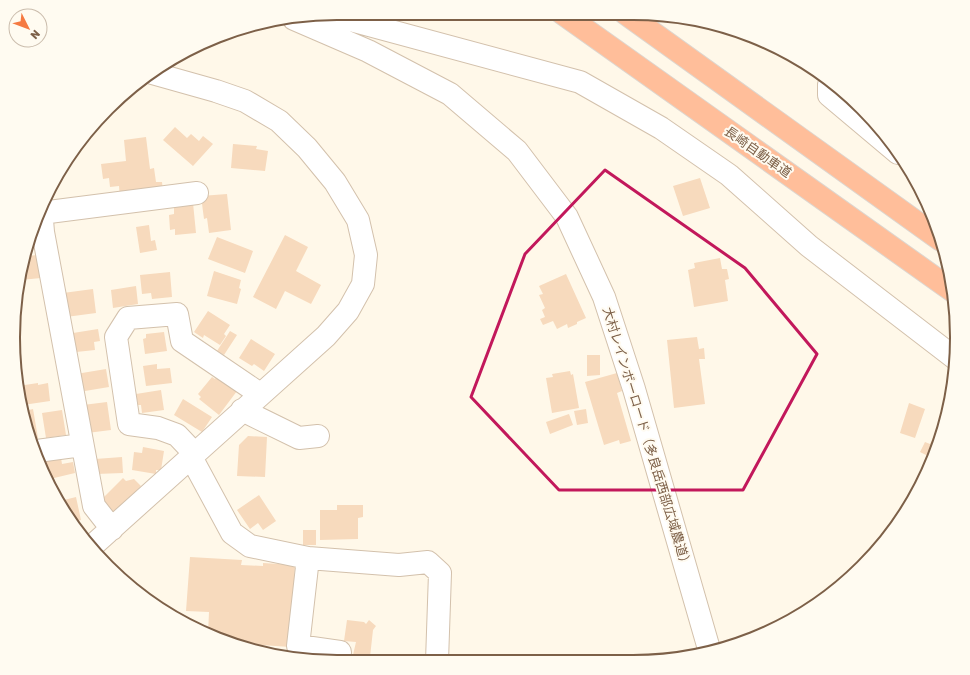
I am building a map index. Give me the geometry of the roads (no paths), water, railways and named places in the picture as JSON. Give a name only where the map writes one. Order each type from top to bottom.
[{"type":"highway","name":"長崎自動車道","points":[[572,20],[945,286]]},
{"type":"highway","points":[[635,20],[933,234]]},
{"type":"street","points":[[350,20],[580,82],[661,128],[730,175],[809,246],[949,354]]},
{"type":"street","name":"大村レインボーロード（多良岳西部広域農道）","points":[[302,22],[368,50],[450,94],[517,151],[567,217],[604,297],[634,390],[708,646]]},
{"type":"street","points":[[103,537],[242,410],[326,336],[348,311],[363,284],[366,255],[358,220],[335,182],[307,148],[280,121],[245,101],[159,75]]},
{"type":"street","points":[[829,88],[829,95],[879,138]]},
{"type":"street","points":[[42,221],[197,193]]},
{"type":"street","points":[[40,227],[94,506],[103,537],[101,549]]},
{"type":"street","points":[[260,394],[182,341],[177,314],[128,318],[116,337],[129,424],[158,428],[177,435],[193,455],[232,533],[250,546],[308,558],[399,565],[428,562],[440,573],[437,655]]},
{"type":"street","points":[[242,410],[299,438],[318,436]]},
{"type":"street","points":[[41,450],[82,445]]},
{"type":"street","points":[[308,558],[298,646],[340,652],[340,655]]}]
